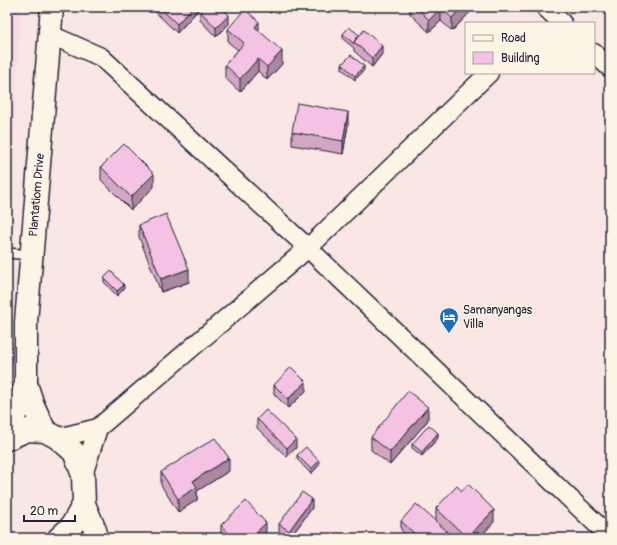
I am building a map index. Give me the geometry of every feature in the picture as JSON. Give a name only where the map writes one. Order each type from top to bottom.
[{"type":"street","name":"Plantatiom Drive","points":[[26,384],[26,322],[52,7]]},
{"type":"street","points":[[50,36],[101,57],[308,248],[610,537]]},
{"type":"street","points":[[595,54],[610,68]]},
{"type":"street","points":[[83,475],[98,428],[308,248],[488,74]]},
{"type":"street","points":[[7,434],[26,384]]},
{"type":"street","points":[[26,384],[33,405],[52,434],[74,452],[83,475],[84,504],[97,538]]},
{"type":"street","points":[[7,439],[27,430],[52,434],[98,428]]},
{"type":"street","points":[[59,538],[71,527],[84,504]]},
{"type":"lane","points":[[7,253],[32,255]]},
{"type":"shaded area","points":[[7,7],[20,7],[7,274]]},
{"type":"building","points":[[159,7],[193,7],[177,24]]},
{"type":"building","points":[[204,7],[221,7],[229,15],[216,28],[200,11]]},
{"type":"building","points":[[416,7],[462,7],[452,18],[441,8],[429,20]]},
{"type":"building","points":[[245,9],[259,22],[255,27],[282,51],[267,67],[258,59],[240,79],[225,65],[244,43],[228,29]]},
{"type":"building","points":[[349,27],[359,35],[354,44],[343,34]]},
{"type":"building","points":[[364,30],[382,46],[372,58],[354,42]]},
{"type":"building","points":[[351,55],[364,66],[355,76],[342,64]]},
{"type":"building","points":[[297,103],[348,112],[343,141],[292,132]]},
{"type":"building","points":[[124,144],[154,174],[131,197],[101,167]]},
{"type":"building","points":[[166,214],[189,269],[161,279],[139,225]]},
{"type":"building","points":[[111,271],[124,285],[117,291],[104,278]]},
{"type":"building","points":[[291,367],[306,382],[288,399],[274,385]]},
{"type":"building","points":[[408,391],[428,407],[390,452],[371,437]]},
{"type":"building","points":[[266,410],[296,439],[287,448],[257,419]]},
{"type":"building","points":[[429,425],[438,433],[422,452],[412,444]]},
{"type":"building","points":[[215,438],[229,458],[193,481],[197,487],[178,499],[161,472]]},
{"type":"building","points":[[306,447],[319,461],[311,469],[297,455]]},
{"type":"building","points":[[468,484],[494,510],[467,538],[436,508],[457,486],[462,491]]},
{"type":"building","points":[[302,492],[312,499],[289,531],[279,524]]},
{"type":"building","points":[[246,501],[266,523],[250,538],[233,538],[221,525]]},
{"type":"building","points":[[416,504],[447,531],[440,538],[419,538],[401,521]]},
{"type":"place","name":"Samanyangas Villa","points":[[449,334]]}]
